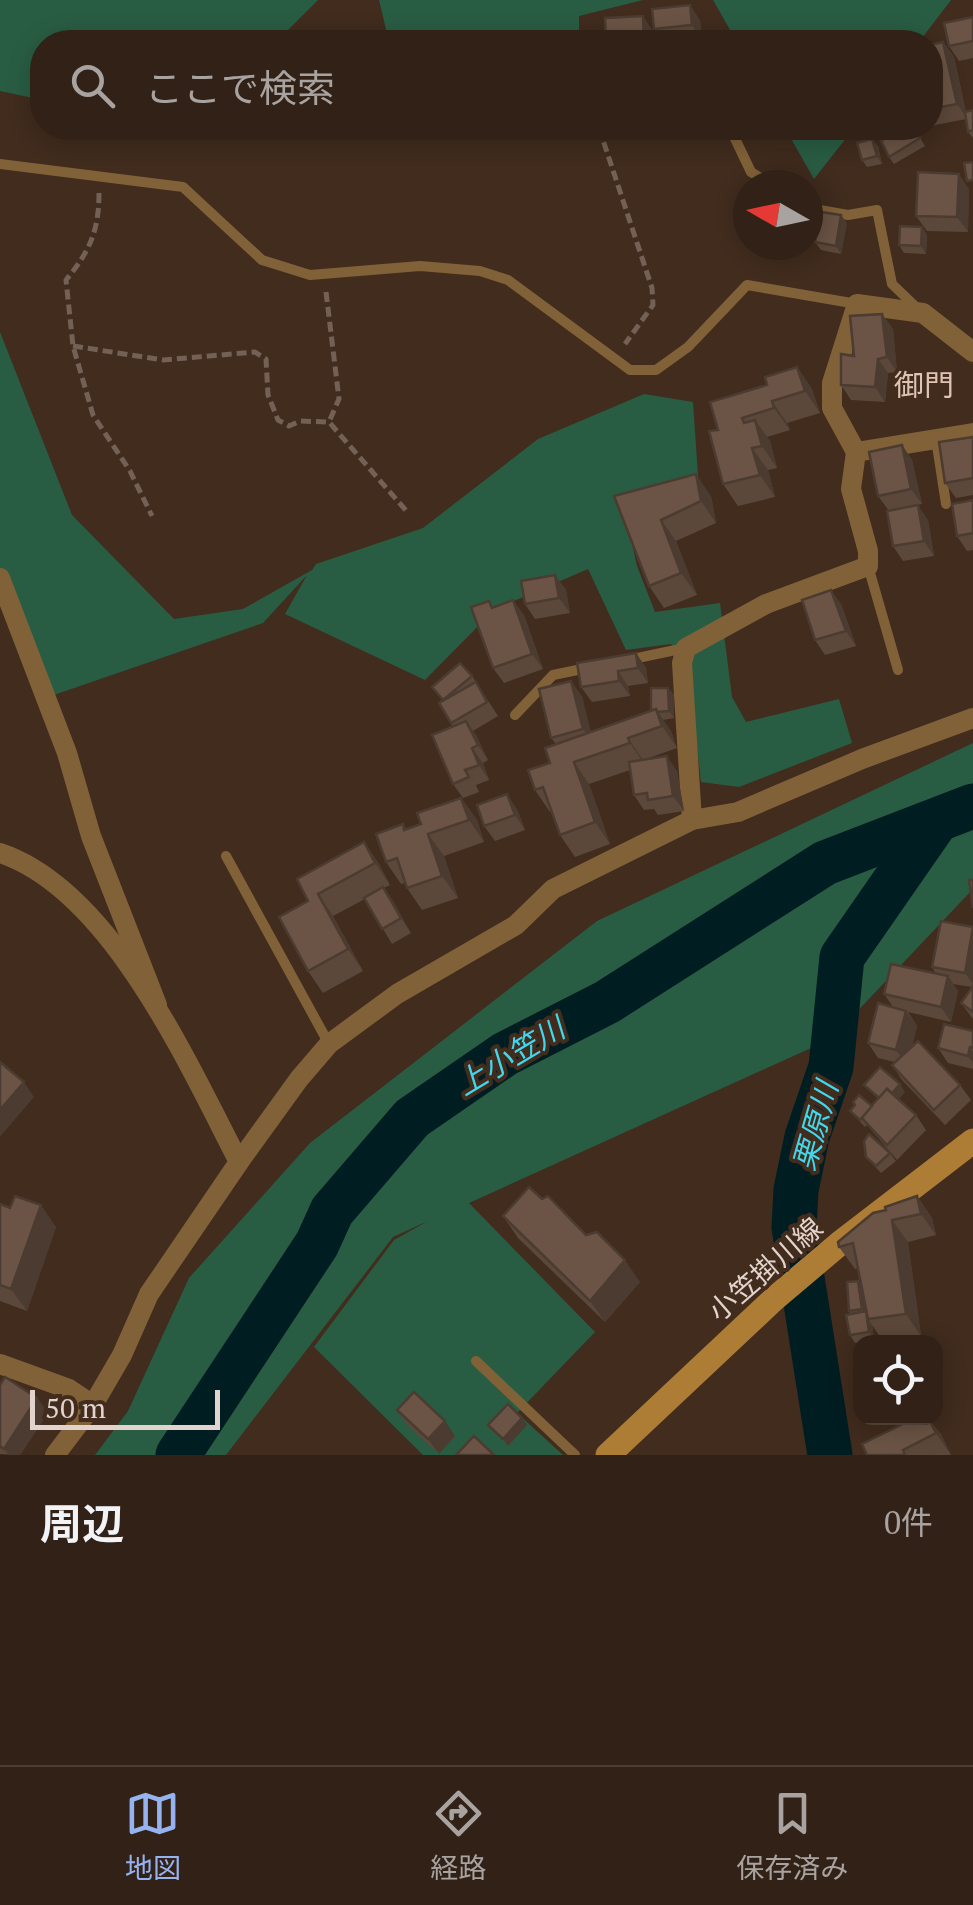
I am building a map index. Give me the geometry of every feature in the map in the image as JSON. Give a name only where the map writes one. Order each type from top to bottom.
[{"type":"main road","name":"小笠掛川線","points":[[608,1455],[774,1300],[973,1141]]},
{"type":"street","points":[[692,820],[682,663],[686,648],[766,604],[868,566],[868,551],[851,489],[856,452],[832,408],[832,383],[857,304],[922,313],[973,352]]},
{"type":"street","points":[[856,452],[973,433]]},
{"type":"street","points":[[0,578],[67,753],[91,836],[158,1005],[239,1162]]},
{"type":"street","points":[[55,1455],[93,1405],[122,1355],[149,1294],[239,1162],[329,1044],[398,994],[516,925],[553,889],[692,820],[738,812],[862,759],[973,718]]},
{"type":"street","points":[[0,853],[17,859],[69,894],[158,1005]]},
{"type":"street","points":[[0,1364],[69,1388],[93,1405]]},
{"type":"lane","points":[[736,140],[750,170]]},
{"type":"lane","points":[[0,164],[183,186],[262,260],[310,275],[420,266],[480,271],[508,280],[630,370],[656,370],[688,346],[748,285],[857,304]]},
{"type":"lane","points":[[823,211],[848,215],[877,210],[892,284],[922,313]]},
{"type":"lane","points":[[936,438],[946,504]]},
{"type":"lane","points":[[868,566],[898,670]]},
{"type":"lane","points":[[617,662],[686,648]]},
{"type":"lane","points":[[515,715],[553,676],[601,666]]},
{"type":"lane","points":[[226,856],[329,1044]]},
{"type":"lane","points":[[476,1361],[575,1455]]},
{"type":"path","points":[[603,140],[652,288],[653,305],[614,358]]},
{"type":"path","points":[[100,175],[99,224],[81,262],[66,280],[73,346],[93,415],[130,471],[152,516]]},
{"type":"path","points":[[324,274],[339,399],[328,422]]},
{"type":"path","points":[[73,346],[162,360],[255,352],[266,359],[268,395],[278,420],[289,426],[328,422],[409,514]]},
{"type":"green space","points":[[0,0],[318,0],[288,30],[30,30],[30,97],[0,91]]},
{"type":"green space","points":[[379,0],[643,0],[579,16],[579,30],[386,30]]},
{"type":"green space","points":[[713,0],[951,0],[928,30],[730,30]]},
{"type":"green space","points":[[792,140],[845,140],[821,170],[809,170]]},
{"type":"green space","points":[[0,332],[72,515],[174,619],[243,609],[312,570],[316,564],[423,528],[538,439],[644,394],[693,402],[699,490],[625,514],[637,566],[655,612],[720,603],[732,697],[746,722],[839,699],[852,743],[739,787],[701,782],[687,658],[671,644],[626,650],[588,569],[495,609],[425,680],[285,614],[307,575],[263,623],[45,698],[0,597]]},
{"type":"green space","points":[[973,743],[973,889],[831,1039],[469,1203],[595,1332],[517,1413],[563,1455],[423,1455],[314,1347],[394,1240],[428,1221],[393,1237],[226,1455],[95,1455],[128,1411],[189,1278],[310,1143],[597,921]]},
{"type":"building","points":[[690,5],[692,25],[654,29],[652,9]]},
{"type":"building","points":[[643,16],[644,30],[606,30],[605,18]]},
{"type":"building","points":[[973,17],[973,41],[949,46],[944,23]]},
{"type":"building","points":[[943,42],[957,104],[943,107]]},
{"type":"building","points":[[973,110],[973,130],[968,132],[965,112]]},
{"type":"building","points":[[872,140],[877,156],[862,160],[857,143]]},
{"type":"building","points":[[883,140],[917,140],[889,157]]},
{"type":"building","points":[[973,162],[973,180],[967,181],[964,163]]},
{"type":"building","points":[[918,172],[959,174],[957,217],[916,216]]},
{"type":"building","points":[[823,212],[841,215],[836,246],[823,244]]},
{"type":"building","points":[[900,226],[922,227],[921,246],[899,245]]},
{"type":"building","points":[[882,314],[887,357],[878,359],[875,387],[841,385],[841,354],[854,356],[850,316]]},
{"type":"building","points":[[797,367],[805,391],[772,401],[774,408],[742,418],[744,423],[755,420],[762,446],[752,448],[760,475],[723,484],[709,431],[718,430],[710,402],[767,385],[765,377]]},
{"type":"building","points":[[973,437],[973,478],[945,483],[939,442]]},
{"type":"building","points":[[902,445],[911,489],[878,496],[869,452]]},
{"type":"building","points":[[696,474],[701,501],[661,520],[681,573],[649,586],[614,496]]},
{"type":"building","points":[[973,500],[973,533],[957,536],[952,504]]},
{"type":"building","points":[[918,505],[924,541],[893,546],[887,511]]},
{"type":"building","points":[[555,575],[559,598],[525,604],[521,581]]},
{"type":"building","points":[[831,590],[846,631],[815,640],[802,600]]},
{"type":"building","points":[[513,600],[532,654],[493,668],[471,607],[489,601],[492,608]]},
{"type":"building","points":[[636,653],[638,668],[618,671],[619,681],[581,687],[577,663]]},
{"type":"building","points":[[460,663],[472,676],[443,700],[432,687]]},
{"type":"building","points":[[571,681],[583,729],[551,738],[539,689]]},
{"type":"building","points":[[476,682],[487,702],[451,723],[439,703]]},
{"type":"building","points":[[651,688],[668,688],[669,711],[651,711]]},
{"type":"building","points":[[656,709],[662,726],[628,738],[630,743],[574,762],[595,822],[560,835],[543,787],[535,790],[528,770],[550,763],[545,748]]},
{"type":"building","points":[[466,721],[478,745],[472,748],[479,765],[465,770],[469,777],[453,784],[432,735]]},
{"type":"building","points":[[667,756],[673,796],[648,800],[647,793],[634,795],[629,762]]},
{"type":"building","points":[[507,794],[515,815],[484,826],[477,805]]},
{"type":"building","points":[[461,798],[469,820],[428,834],[442,876],[407,888],[397,858],[386,862],[376,834],[403,824],[404,830],[421,824],[417,813]]},
{"type":"building","points":[[364,842],[375,863],[318,894],[348,949],[308,971],[279,917],[308,901],[297,879]]},
{"type":"building","points":[[383,887],[401,918],[382,929],[364,898]]},
{"type":"building","points":[[941,921],[973,927],[965,973],[932,967]]},
{"type":"building","points":[[891,964],[948,976],[941,1007],[884,994]]},
{"type":"building","points":[[973,986],[973,1012],[961,1003]]},
{"type":"building","points":[[878,1003],[906,1011],[896,1050],[868,1043]]},
{"type":"building","points":[[944,1024],[973,1031],[973,1048],[970,1047],[968,1056],[938,1048]]},
{"type":"building","points":[[918,1041],[960,1085],[934,1110],[892,1065]]},
{"type":"building","points":[[0,1062],[24,1082],[0,1110]]},
{"type":"building","points":[[880,1067],[900,1084],[892,1093],[887,1089],[879,1098],[864,1085]]},
{"type":"building","points":[[887,1089],[916,1115],[887,1145],[861,1117]]},
{"type":"building","points":[[859,1095],[872,1106],[860,1120],[850,1111]]},
{"type":"building","points":[[869,1134],[890,1153],[876,1166],[866,1157],[864,1141]]},
{"type":"building","points":[[529,1187],[542,1199],[548,1196],[586,1235],[597,1232],[625,1260],[590,1301],[503,1216]]},
{"type":"building","points":[[15,1196],[41,1205],[11,1289],[0,1285],[0,1204],[10,1208]]},
{"type":"building","points":[[917,1196],[921,1214],[892,1220],[906,1314],[868,1319],[853,1243],[839,1247],[838,1242],[873,1213]]},
{"type":"building","points":[[858,1281],[862,1309],[849,1311],[847,1282]]},
{"type":"building","points":[[866,1311],[869,1332],[850,1335],[846,1315]]},
{"type":"building","points":[[5,1377],[37,1398],[4,1449],[0,1446],[0,1385]]},
{"type":"building","points":[[414,1392],[445,1421],[428,1439],[397,1410]]},
{"type":"building","points":[[508,1404],[522,1418],[503,1439],[488,1425]]},
{"type":"building","points":[[901,1425],[932,1425],[936,1433],[903,1450],[905,1455],[867,1455],[862,1444]]},
{"type":"building","points":[[474,1436],[494,1455],[456,1455]]},
{"type":"waterway","name":"上小笠川","points":[[178,1455],[317,1244],[332,1211],[412,1118],[505,1054],[607,1002],[825,863],[973,806]]},
{"type":"waterway","name":"栗原川","points":[[830,1455],[794,1227],[796,1190],[807,1137],[831,1067],[842,957],[935,823]]},
{"type":"district","name":"御門","points":[[924,385]]}]
